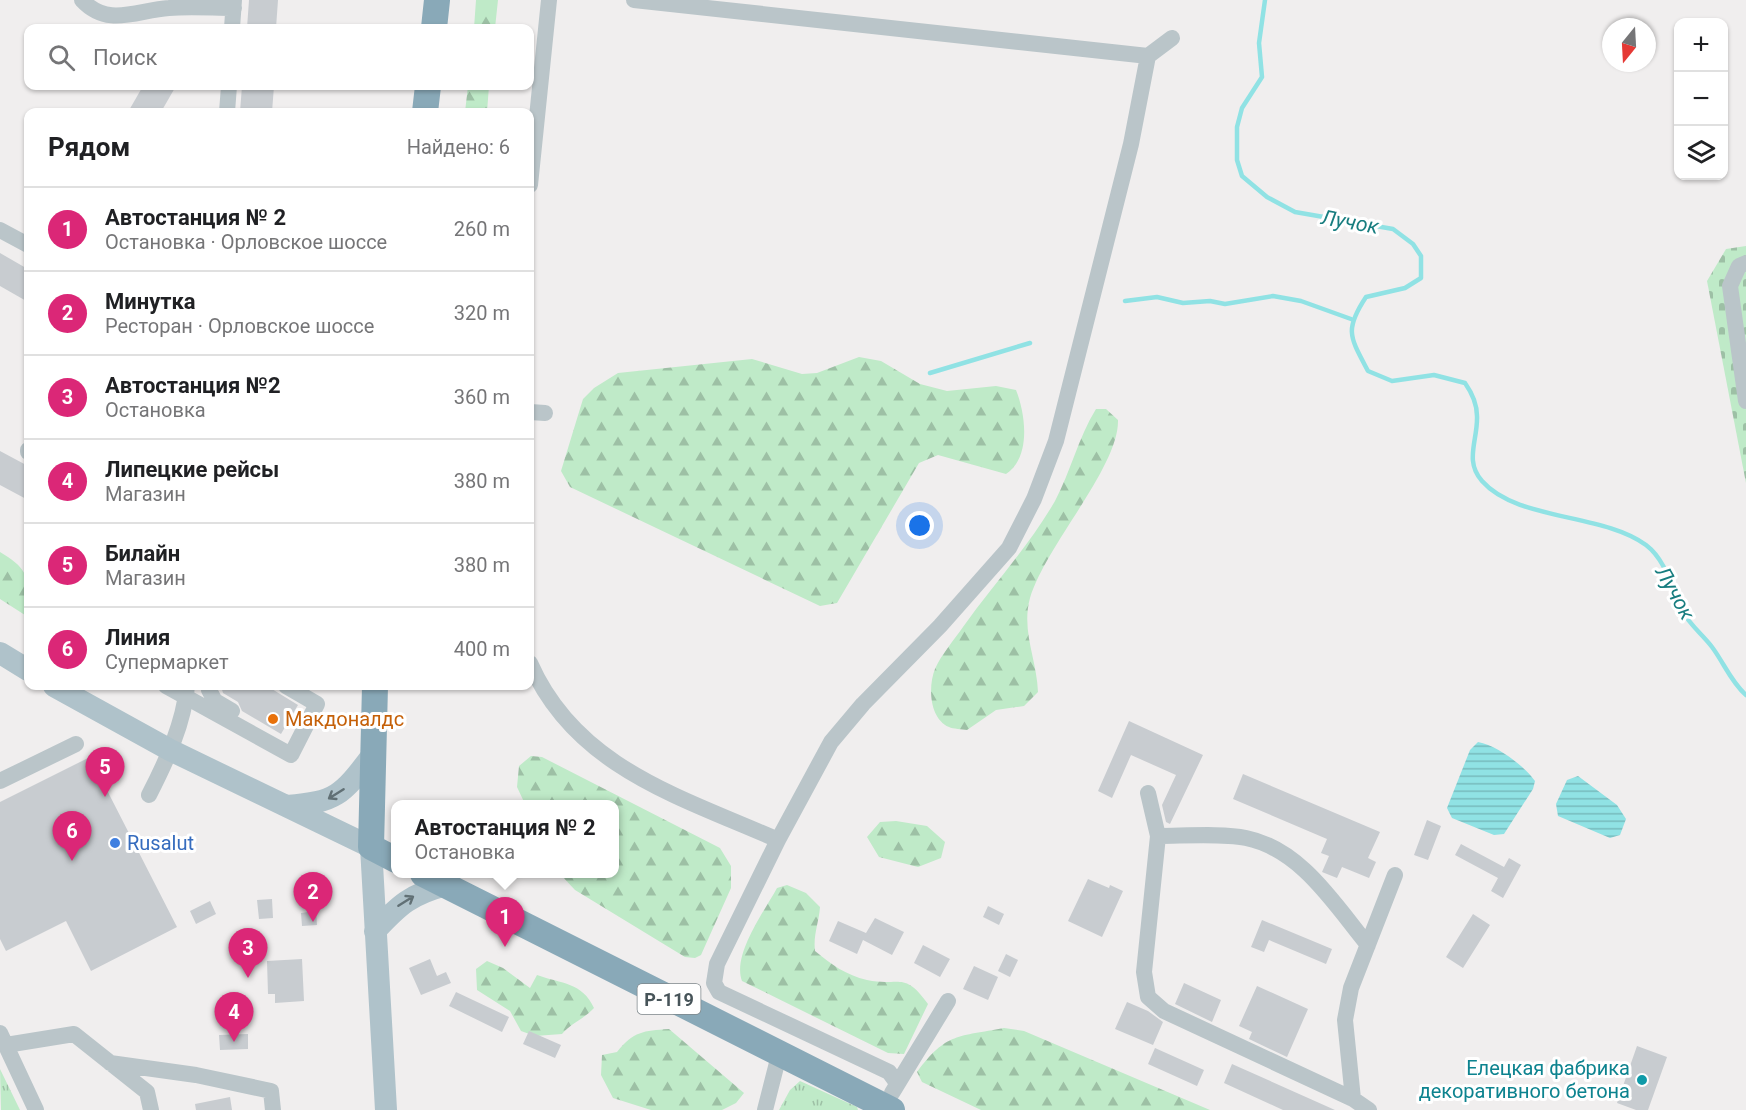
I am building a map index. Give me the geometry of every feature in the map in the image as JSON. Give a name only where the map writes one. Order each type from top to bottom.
[{"type":"highway","points":[[434,24],[437,0]]},
{"type":"highway","points":[[425,108],[428,90]]},
{"type":"highway","points":[[375,690],[371,757],[371,847],[391,857]]},
{"type":"highway","name":"Р-119","points":[[433,878],[889,1109]]},
{"type":"main road","points":[[0,653],[24,668]]},
{"type":"main road","points":[[61,690],[170,750],[371,847],[386,1110]]},
{"type":"main road","points":[[285,806],[314,804],[335,798],[352,783],[371,757]]},
{"type":"main road","points":[[375,932],[398,905],[421,892],[446,885]]},
{"type":"street","points":[[82,0],[90,8],[120,18],[168,8],[234,4],[232,24]]},
{"type":"street","points":[[534,146],[549,0]]},
{"type":"street","points":[[634,0],[1148,56]]},
{"type":"street","points":[[897,1083],[889,1072],[719,992],[714,983],[717,964],[778,840],[831,742],[863,704],[940,626],[1009,548],[1034,499],[1056,441],[1131,144],[1148,56],[1172,38]]},
{"type":"street","points":[[227,108],[228,90]]},
{"type":"street","points":[[0,230],[24,243]]},
{"type":"street","points":[[1746,263],[1739,266],[1730,286],[1746,401]]},
{"type":"street","points":[[534,670],[559,711],[592,748],[637,777],[778,840]]},
{"type":"street","points":[[149,795],[170,750],[191,690]]},
{"type":"street","points":[[193,690],[291,755],[317,704],[292,690]]},
{"type":"street","points":[[209,690],[215,701],[296,746]]},
{"type":"street","points":[[0,782],[76,744]]},
{"type":"street","points":[[1148,794],[1158,836],[1144,972],[1148,997],[1164,1011],[1353,1099],[1369,1110]]},
{"type":"street","points":[[1158,836],[1246,838],[1278,851],[1307,871],[1368,945]]},
{"type":"street","points":[[1353,1099],[1345,1020],[1351,988],[1395,875]]},
{"type":"street","points":[[889,1109],[897,1083],[948,1001]]},
{"type":"street","points":[[36,1110],[3,1039],[75,1034],[147,1092],[151,1110]]},
{"type":"street","points":[[765,1110],[779,1055]]},
{"type":"street","points":[[110,1063],[196,1075],[271,1091],[273,1110]]},
{"type":"green space","points":[[476,0],[498,0],[495,24],[474,24]]},
{"type":"green space","points":[[468,90],[489,90],[487,108],[465,108]]},
{"type":"green space","points":[[1746,246],[1746,483],[1707,281],[1726,249]]},
{"type":"green space","points":[[859,357],[881,361],[920,384],[947,391],[996,386],[1016,390],[1024,423],[1023,447],[1020,458],[1006,474],[938,455],[919,463],[837,603],[820,606],[570,487],[561,471],[583,399],[594,388],[618,373],[752,359],[802,374],[817,373]]},
{"type":"green space","points":[[1096,409],[1106,409],[1118,420],[1115,439],[1095,483],[1038,577],[1030,598],[1028,634],[1038,692],[1024,706],[996,710],[967,730],[949,727],[937,717],[932,701],[931,684],[935,669],[974,611],[1045,518],[1061,490],[1084,431]]},
{"type":"green space","points":[[0,552],[24,572],[24,614],[0,599]]},
{"type":"green space","points":[[531,756],[542,757],[720,848],[731,866],[731,888],[701,955],[695,958],[685,957],[575,890],[564,878],[619,878],[619,800],[523,800],[517,787],[519,766]]},
{"type":"green space","points":[[896,821],[927,826],[945,842],[941,858],[918,867],[879,857],[867,837],[880,822]]},
{"type":"green space","points":[[787,885],[806,893],[820,907],[815,951],[840,969],[859,978],[878,982],[907,983],[920,993],[928,1004],[904,1054],[888,1053],[742,981],[741,959],[745,946],[777,888]]},
{"type":"green space","points":[[487,961],[503,968],[530,988],[537,975],[570,985],[584,993],[594,1008],[562,1034],[535,1036],[521,1031],[510,1011],[477,990],[476,969]]},
{"type":"green space","points":[[1004,1028],[1024,1031],[1210,1110],[981,1110],[922,1082],[917,1072],[927,1059],[946,1043],[964,1035]]},
{"type":"green space","points":[[669,1029],[744,1093],[736,1103],[722,1110],[651,1110],[613,1098],[601,1075],[602,1055],[617,1052],[640,1033]]},
{"type":"green space","points":[[0,1069],[20,1110],[1,1110]]},
{"type":"green space","points":[[800,1081],[857,1107],[858,1110],[779,1110],[790,1090]]},
{"type":"water","points":[[1478,742],[1510,757],[1535,781],[1533,789],[1504,834],[1494,835],[1452,818],[1447,808],[1470,750]]},
{"type":"water","points":[[1578,776],[1617,805],[1626,819],[1620,835],[1610,838],[1558,816],[1556,804],[1567,780]]},
{"type":"building","points":[[249,0],[278,0],[276,24],[247,24]]},
{"type":"building","points":[[141,90],[174,90],[163,108],[130,108]]},
{"type":"building","points":[[242,90],[274,90],[272,108],[240,108]]},
{"type":"building","points":[[0,253],[24,267],[24,300],[0,286]]},
{"type":"building","points":[[0,451],[24,464],[24,498],[0,485]]},
{"type":"building","name":"Макдоналдс","points":[[222,690],[274,690],[298,705],[281,734],[242,711],[238,702],[223,693]]},
{"type":"building","points":[[1129,721],[1203,755],[1170,824],[1166,822],[1162,805],[1176,775],[1131,755],[1112,798],[1098,791]]},
{"type":"building","points":[[90,757],[177,927],[91,971],[66,921],[6,951],[0,939],[0,802]]},
{"type":"building","points":[[1243,774],[1380,832],[1368,858],[1376,862],[1369,878],[1342,867],[1337,878],[1322,872],[1329,856],[1321,853],[1327,839],[1233,799]]},
{"type":"building","points":[[1427,820],[1441,826],[1428,860],[1414,855]]},
{"type":"building","points":[[1461,844],[1504,867],[1509,858],[1521,865],[1503,898],[1491,891],[1498,878],[1455,855]]},
{"type":"building","points":[[1088,879],[1123,891],[1102,937],[1068,921]]},
{"type":"building","points":[[272,899],[273,918],[259,919],[257,900]]},
{"type":"building","points":[[210,901],[216,914],[196,924],[190,911]]},
{"type":"building","points":[[988,906],[1004,914],[999,925],[983,917]]},
{"type":"building","points":[[316,911],[317,925],[302,926],[301,913]]},
{"type":"building","points":[[1473,914],[1490,925],[1463,968],[1446,957]]},
{"type":"building","points":[[875,918],[904,932],[892,955],[863,940],[857,954],[829,941],[838,921],[866,933]]},
{"type":"building","points":[[1262,920],[1332,949],[1326,964],[1269,940],[1264,952],[1251,947]]},
{"type":"building","points":[[923,945],[950,959],[940,977],[914,963]]},
{"type":"building","points":[[1006,954],[1018,960],[1010,977],[998,971]]},
{"type":"building","points":[[302,959],[304,1001],[275,1003],[275,994],[268,994],[267,961]]},
{"type":"building","points":[[430,959],[437,976],[446,972],[451,983],[421,995],[409,968]]},
{"type":"building","points":[[974,966],[998,977],[988,1000],[963,989]]},
{"type":"building","points":[[1184,983],[1221,1000],[1212,1022],[1175,1004]]},
{"type":"building","points":[[1257,986],[1308,1009],[1287,1057],[1249,1039],[1252,1032],[1239,1026]]},
{"type":"building","points":[[456,992],[509,1017],[502,1032],[449,1006]]},
{"type":"building","points":[[1127,1002],[1148,1011],[1163,1022],[1153,1045],[1115,1029]]},
{"type":"building","points":[[529,1031],[561,1045],[555,1058],[523,1044]]},
{"type":"building","points":[[248,1034],[248,1049],[220,1050],[219,1035]]},
{"type":"building","name":"Елецкая фабрика декоративного бетона","points":[[1637,1046],[1667,1057],[1648,1110],[1636,1110],[1617,1103]]},
{"type":"building","points":[[1155,1048],[1204,1070],[1197,1086],[1148,1064]]},
{"type":"building","points":[[1232,1064],[1335,1110],[1283,1110],[1224,1083]]},
{"type":"building","points":[[230,1097],[232,1110],[196,1110],[195,1104]]},
{"type":"waterway","name":"Лучок","points":[[1265,0],[1259,43],[1262,77],[1242,108],[1237,127],[1237,160],[1242,176],[1267,197],[1295,212],[1393,229],[1413,244],[1421,256],[1421,278],[1405,288],[1366,297],[1354,318],[1352,334],[1368,371],[1392,381],[1434,375],[1465,383],[1476,407],[1477,425],[1473,458],[1474,466],[1482,481],[1497,494],[1516,503],[1607,527],[1646,545],[1664,567],[1686,617],[1712,647],[1746,695]]},
{"type":"waterway","points":[[1125,301],[1157,297],[1183,303],[1210,301],[1225,304],[1273,296],[1301,301],[1351,319]]},
{"type":"waterway","points":[[930,373],[1030,343]]},
{"type":"place","name":"Макдоналдс","points":[[273,719]]},
{"type":"place","name":"Билайн","points":[[105,797]]},
{"type":"place","name":"Rusalut","points":[[115,843]]},
{"type":"place","name":"Линия","points":[[72,861]]},
{"type":"place","name":"Минутка","points":[[313,922]]},
{"type":"place","name":"Автостанция № 2","points":[[505,947]]},
{"type":"place","name":"Автостанция №2","points":[[248,978]]},
{"type":"place","name":"Липецкие рейсы","points":[[234,1042]]},
{"type":"place","name":"Елецкая фабрика декоративного бетона","points":[[1642,1080]]}]
